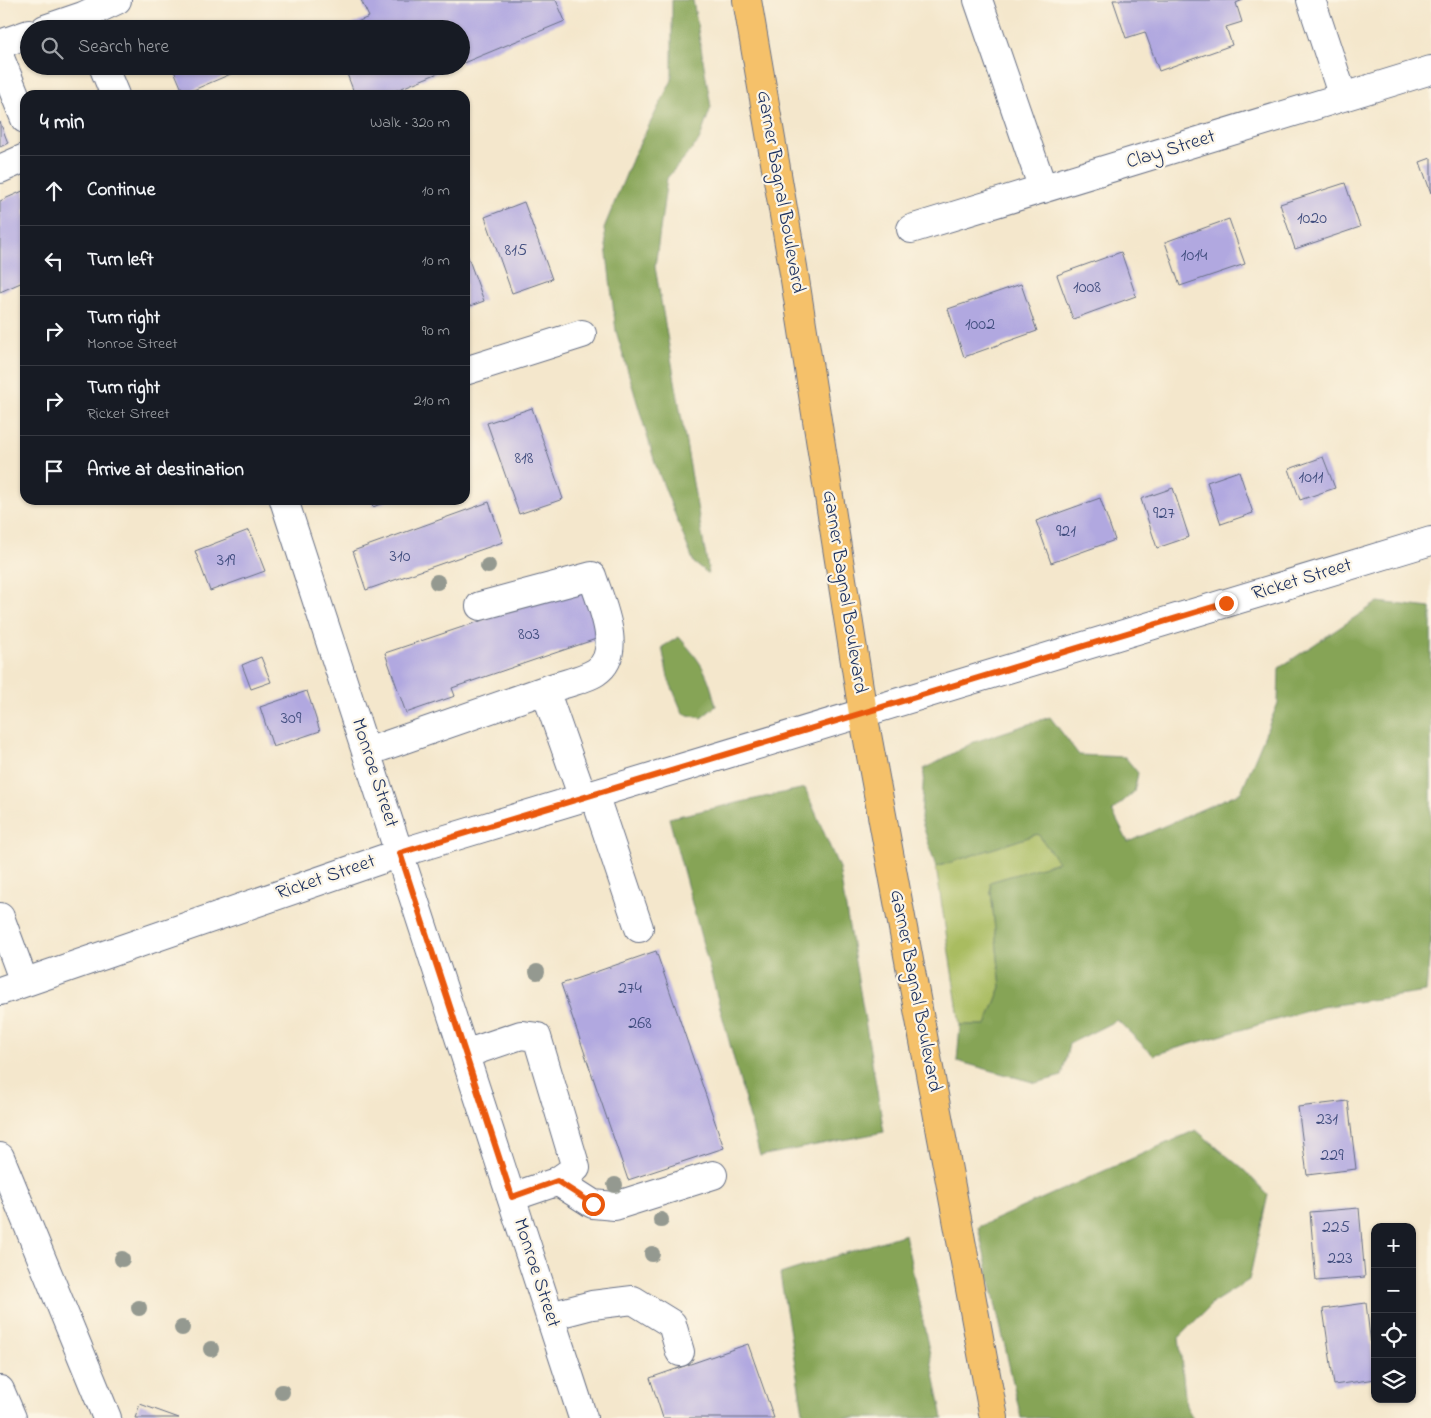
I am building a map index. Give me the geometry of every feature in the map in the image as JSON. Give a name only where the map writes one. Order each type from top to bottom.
[{"type":"highway","name":"Garner Bagnal Boulevard","points":[[747,0],[794,267],[863,713],[994,1418]]},
{"type":"street","points":[[69,20],[117,0]]},
{"type":"street","points":[[978,0],[1043,189]]},
{"type":"street","points":[[1312,0],[1343,97]]},
{"type":"street","points":[[0,44],[20,37]]},
{"type":"street","points":[[0,58],[20,107]]},
{"type":"street","name":"Clay Street","points":[[911,229],[1431,70]]},
{"type":"street","points":[[107,75],[113,90]]},
{"type":"street","points":[[0,169],[20,160]]},
{"type":"street","points":[[470,370],[582,334]]},
{"type":"street","name":"Monroe Street","points":[[293,505],[367,752],[584,1418]]},
{"type":"street","name":"Ricket Street","points":[[12,987],[400,853],[1431,541]]},
{"type":"street","points":[[367,752],[596,672],[608,657],[610,631],[592,576],[480,606]]},
{"type":"street","points":[[545,690],[639,928]]},
{"type":"street","points":[[0,917],[12,987]]},
{"type":"street","points":[[466,1054],[521,1035],[538,1038],[576,1168],[557,1181],[512,1197]]},
{"type":"street","points":[[0,1157],[107,1418]]},
{"type":"street","points":[[557,1181],[593,1204],[616,1206],[713,1175]]},
{"type":"street","points":[[550,1316],[592,1305],[633,1300],[672,1324],[680,1352]]},
{"type":"street","points":[[0,1390],[12,1418]]},
{"type":"green space","points":[[672,0],[693,0],[711,107],[699,141],[667,178],[655,267],[709,574],[694,563],[656,466],[616,331],[604,228],[634,155],[672,80]]},
{"type":"green space","points":[[1378,602],[1431,608],[1431,938],[1426,992],[1321,1007],[1153,1055],[1117,1020],[1069,1044],[1062,1076],[1036,1083],[957,1061],[960,1025],[986,1025],[1001,987],[990,882],[1058,862],[1038,834],[936,867],[921,819],[924,769],[974,742],[1050,717],[1079,755],[1125,757],[1138,773],[1134,792],[1112,811],[1128,842],[1241,792],[1278,703],[1279,668]]},
{"type":"green space","points":[[679,637],[694,654],[703,669],[713,694],[716,706],[701,718],[683,714],[668,678],[662,647]]},
{"type":"green space","points":[[805,788],[839,868],[884,1132],[760,1156],[669,818]]},
{"type":"green space","points":[[1038,834],[1059,862],[990,882],[1001,987],[986,1025],[960,1025],[936,867]]},
{"type":"green space","points":[[1196,1130],[1245,1171],[1268,1195],[1249,1280],[1214,1302],[1179,1337],[1186,1406],[1193,1418],[1021,1418],[978,1227]]},
{"type":"green space","points":[[905,1234],[943,1418],[804,1418],[780,1274]]},
{"type":"building","points":[[361,0],[556,0],[565,21],[470,60],[470,20],[362,20],[369,17]]},
{"type":"building","points":[[1113,0],[1243,0],[1236,3],[1242,22],[1226,27],[1232,45],[1159,71],[1145,32],[1126,38]]},
{"type":"building","points":[[176,75],[228,75],[193,90],[182,90]]},
{"type":"building","points":[[347,75],[433,75],[397,90],[353,90]]},
{"type":"building","points":[[0,122],[8,143],[0,147]]},
{"type":"building","points":[[1431,158],[1431,193],[1420,162]]},
{"type":"building","points":[[1345,183],[1360,227],[1295,249],[1280,204]]},
{"type":"building","points":[[20,192],[20,283],[0,292],[0,201]]},
{"type":"building","points":[[524,202],[552,279],[512,293],[485,217]]},
{"type":"building","points":[[1229,219],[1245,264],[1180,286],[1165,242]]},
{"type":"building","points":[[1121,252],[1136,296],[1073,319],[1057,275]]},
{"type":"building","points":[[470,263],[484,301],[470,306]]},
{"type":"building","points":[[1021,284],[1037,331],[964,357],[948,309]]},
{"type":"building","points":[[532,408],[563,499],[519,514],[487,423]]},
{"type":"building","points":[[1323,457],[1335,488],[1300,500],[1289,469]]},
{"type":"building","points":[[1239,471],[1253,513],[1221,524],[1207,482]]},
{"type":"building","points":[[1173,488],[1189,537],[1157,548],[1141,499]]},
{"type":"building","points":[[1100,498],[1115,540],[1051,563],[1036,521]]},
{"type":"building","points":[[489,502],[503,542],[366,590],[353,551]]},
{"type":"building","points":[[249,530],[265,571],[210,591],[195,551]]},
{"type":"building","points":[[585,586],[602,637],[452,688],[455,696],[406,713],[385,653]]},
{"type":"building","points":[[261,657],[271,682],[251,689],[242,665]]},
{"type":"building","points":[[307,691],[320,731],[273,747],[260,707]]},
{"type":"building","points":[[656,951],[724,1148],[628,1180],[561,984]]},
{"type":"building","points":[[1348,1101],[1356,1169],[1307,1175],[1298,1107]]},
{"type":"building","points":[[1359,1208],[1365,1277],[1316,1281],[1310,1212]]},
{"type":"building","points":[[1366,1303],[1371,1345],[1371,1380],[1334,1385],[1323,1309]]},
{"type":"building","points":[[748,1344],[774,1418],[663,1418],[650,1378]]},
{"type":"building","points":[[140,1404],[179,1418],[135,1418]]},
{"type":"route","points":[[593,1204],[557,1181],[512,1197],[400,853],[1226,603]]}]
